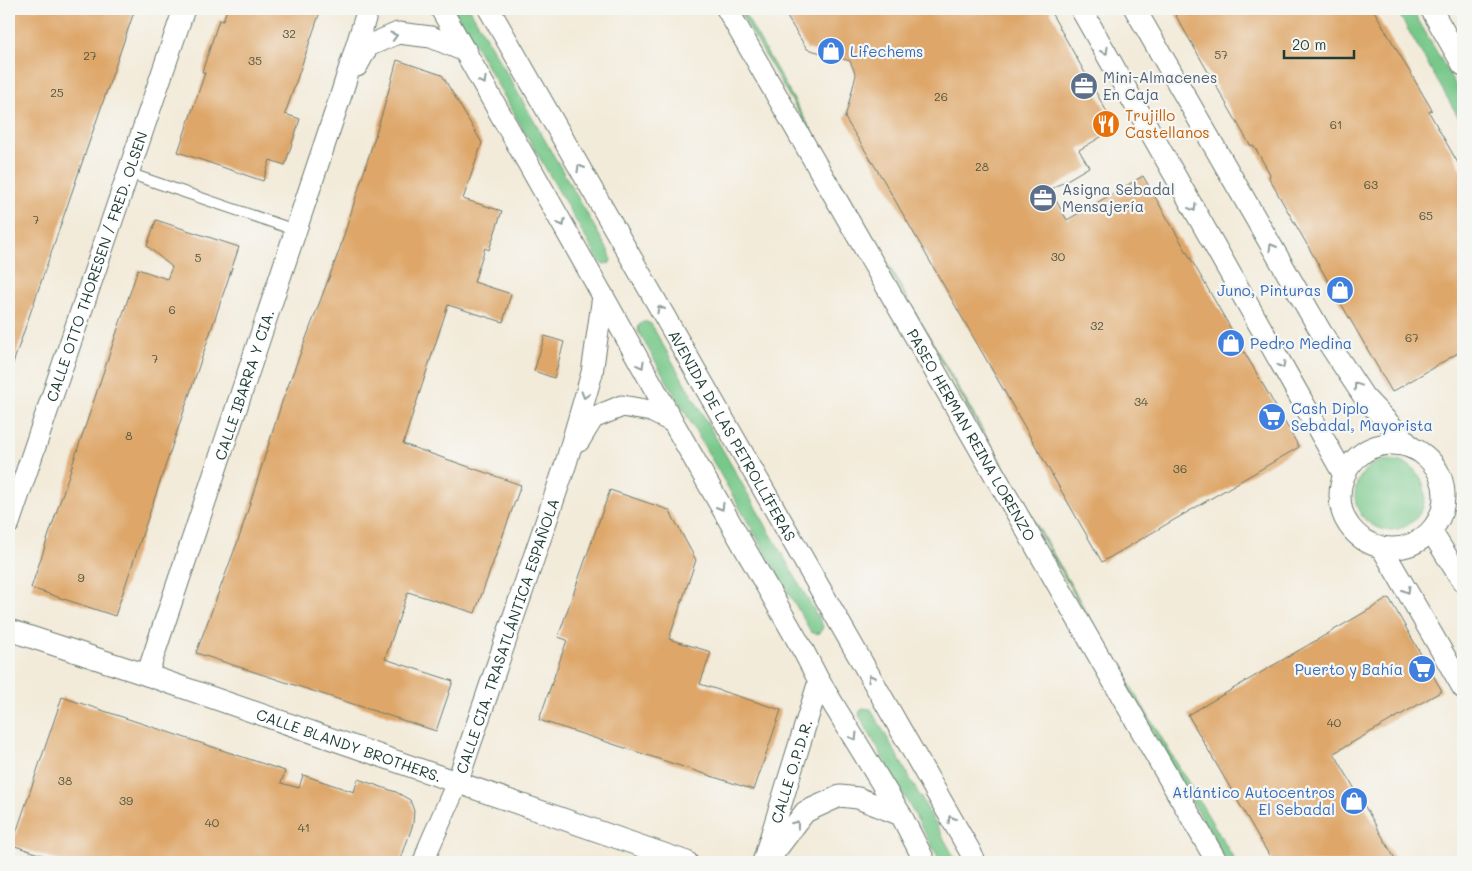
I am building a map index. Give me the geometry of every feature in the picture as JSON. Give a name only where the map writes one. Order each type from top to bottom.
[{"type":"street","name":"CALLE OTTO THORESEN / FRED. OLSEN","points":[[9,523],[184,9]]},
{"type":"street","name":"CALLE IBARRA Y CIA.","points":[[147,675],[368,9]]},
{"type":"street","points":[[441,9],[467,52],[819,681],[901,815],[925,862]]},
{"type":"street","name":"AVENIDA DE LAS PETROLLÍFERAS","points":[[489,9],[974,862]]},
{"type":"street","name":"PASEO HERMAN REINA LORENZO","points":[[727,9],[1217,862]]},
{"type":"street","points":[[1081,9],[1344,475]]},
{"type":"street","points":[[1135,9],[1321,332],[1364,397],[1412,448]]},
{"type":"street","points":[[1432,9],[1463,66]]},
{"type":"street","name":"CALLE IBARRA Y CIA.","points":[[341,95],[368,46],[398,33],[431,37],[467,52]]},
{"type":"street","name":"CALLE CIA. TRASATLÁNTICA ESPAÑOLA","points":[[424,862],[429,846],[457,783],[566,463],[592,373],[603,296]]},
{"type":"street","name":"CALLE CIA. TRASATLÁNTICA ESPAÑOLA","points":[[566,463],[593,418],[622,406],[651,411],[673,422]]},
{"type":"street","points":[[1396,444],[1412,448],[1426,456],[1437,469],[1442,484],[1444,500],[1440,517],[1431,530],[1417,542],[1400,548],[1382,548],[1369,544],[1349,526],[1343,514],[1340,502],[1340,488],[1344,475],[1353,461],[1365,451],[1380,445],[1396,444]]},
{"type":"street","points":[[1431,530],[1463,582]]},
{"type":"street","points":[[1382,548],[1463,688]]},
{"type":"street","name":"CALLE BLANDY BROTHERS.","points":[[9,630],[147,675],[687,862]]},
{"type":"street","name":"CALLE O.P.D.R.","points":[[765,862],[819,681]]},
{"type":"street","name":"CALLE O.P.D.R.","points":[[765,862],[805,812],[840,796],[858,798],[901,815]]},
{"type":"lane","points":[[128,174],[295,230]]},
{"type":"green space","points":[[454,9],[470,9],[610,254],[610,263],[602,264],[599,261]]},
{"type":"green space","points":[[738,9],[742,9],[1091,620],[1236,862],[1227,862],[826,159]]},
{"type":"green space","points":[[1396,9],[1412,9],[1463,98],[1463,125]]},
{"type":"green space","points":[[643,322],[651,324],[822,624],[823,627],[820,633],[811,632],[638,331],[639,325]]},
{"type":"green space","points":[[1397,460],[1410,466],[1419,475],[1423,481],[1425,495],[1423,509],[1415,520],[1404,528],[1383,530],[1376,528],[1365,520],[1357,509],[1355,488],[1357,481],[1365,470],[1376,462]]},
{"type":"green space","points":[[863,708],[871,709],[957,862],[941,862],[859,715]]},
{"type":"building","points":[[9,9],[135,9],[9,375]]},
{"type":"building","points":[[227,9],[321,9],[285,114],[300,119],[285,165],[270,160],[263,181],[178,152],[205,73],[202,72],[219,20],[223,21]]},
{"type":"building","points":[[782,9],[1049,9],[1116,128],[1079,150],[1089,167],[1050,190],[1067,220],[1143,176],[1299,447],[1102,562],[884,181],[845,118],[856,75],[850,61],[807,49]]},
{"type":"building","points":[[1172,9],[1373,9],[1432,110],[1429,112],[1463,172],[1463,350],[1392,392],[1279,196],[1269,178],[1270,174],[1254,146],[1250,145]]},
{"type":"building","points":[[397,60],[442,75],[482,143],[463,199],[502,211],[489,250],[485,248],[474,282],[511,294],[503,322],[448,305],[403,444],[521,485],[475,613],[408,592],[385,659],[453,681],[436,731],[196,653],[240,535],[282,402],[339,251]]},
{"type":"building","points":[[156,220],[239,247],[115,616],[31,588],[138,269],[167,279],[172,267],[147,246]]},
{"type":"building","points":[[545,336],[564,342],[554,378],[534,371]]},
{"type":"building","points":[[610,490],[669,510],[696,560],[669,639],[711,652],[700,684],[781,710],[754,790],[539,720],[567,640],[558,637]]},
{"type":"building","points":[[1389,598],[1442,691],[1334,753],[1397,862],[1273,862],[1188,715]]},
{"type":"building","points":[[62,697],[285,771],[281,783],[299,788],[303,775],[354,792],[358,779],[396,792],[410,800],[414,811],[413,824],[400,862],[63,862],[12,845]]},
{"type":"place","name":"Lifechems","points":[[831,51]]},
{"type":"place","name":"Mini-Almacenes En Caja","points":[[1084,86]]},
{"type":"place","name":"Trujillo Castellanos","points":[[1106,124]]},
{"type":"place","name":"Asigna Sebadal Mensajería","points":[[1043,198]]},
{"type":"place","name":"Juno, Pinturas","points":[[1340,290]]},
{"type":"place","name":"Pedro Medina","points":[[1231,343]]},
{"type":"place","name":"Cash Diplo Sebadal, Mayorista","points":[[1272,417]]},
{"type":"place","name":"Puerto y Bahía","points":[[1422,669]]},
{"type":"place","name":"Atlántico Autocentros El Sebadal","points":[[1354,801]]}]
